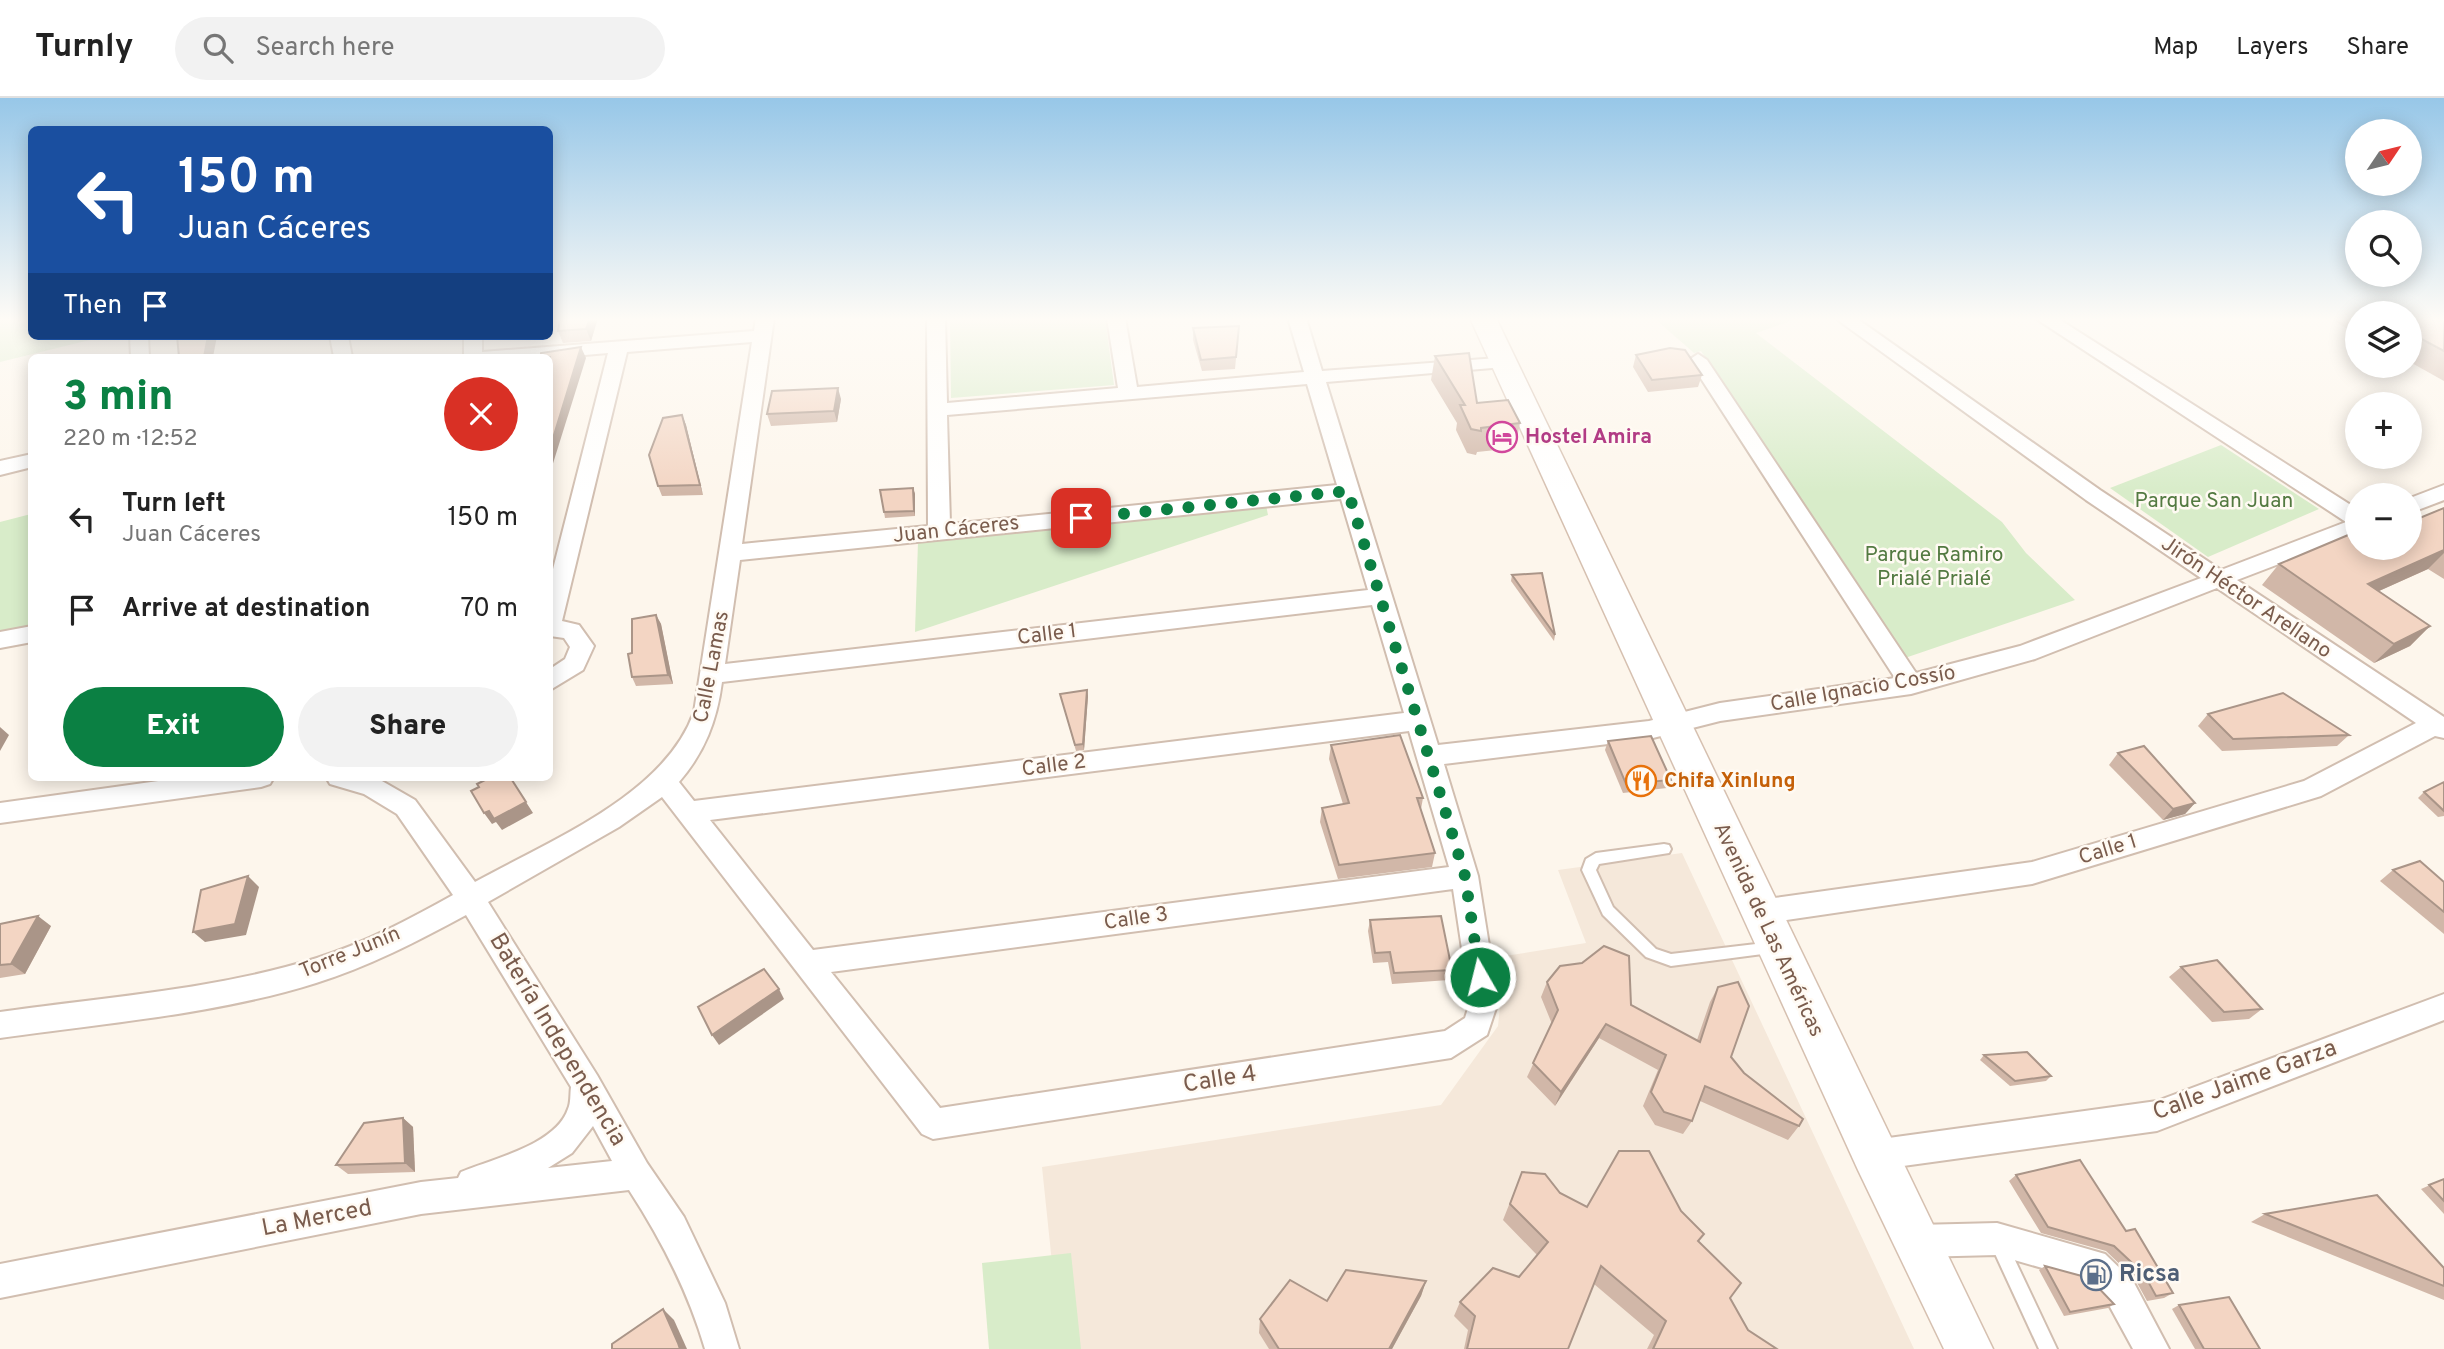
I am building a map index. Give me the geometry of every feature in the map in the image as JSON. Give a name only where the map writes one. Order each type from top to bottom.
[{"type":"street","points":[[553,614],[612,376]]},
{"type":"street","name":"Calle Lamas","points":[[664,781],[689,751],[700,732],[714,674],[757,376]]},
{"type":"street","points":[[937,376],[939,532]]},
{"type":"street","points":[[1125,376],[1128,393]]},
{"type":"street","points":[[937,410],[1321,376]]},
{"type":"street","name":"Avenida de Las Américas","points":[[1511,376],[1874,1155],[1969,1349]]},
{"type":"street","points":[[1709,376],[1889,647],[1911,685]]},
{"type":"street","name":"Jirón Héctor Arellano","points":[[1926,376],[2093,495],[2440,727]]},
{"type":"street","points":[[2135,376],[2345,511]]},
{"type":"street","points":[[1314,377],[1431,756],[1465,876]]},
{"type":"street","points":[[0,468],[28,461]]},
{"type":"street","name":"Juan Cáceres","points":[[731,553],[1348,491]]},
{"type":"street","points":[[2422,501],[2444,492]]},
{"type":"street","name":"Calle Ignacio Cossío","points":[[1431,756],[1649,730],[1720,712],[1911,685],[2027,653],[2345,531]]},
{"type":"street","name":"Calle 1","points":[[714,674],[1380,596]]},
{"type":"street","points":[[553,627],[571,631],[582,646],[575,664],[553,679]]},
{"type":"street","points":[[0,640],[28,635]]},
{"type":"street","name":"Calle 2","points":[[688,811],[1420,720]]},
{"type":"street","name":"Calle 1","points":[[1760,912],[2032,873],[2312,789],[2440,727]]},
{"type":"street","points":[[0,813],[232,781]]},
{"type":"street","name":"Batería Independencia","points":[[354,781],[372,786],[406,807],[471,898],[586,1085],[636,1174],[674,1228],[708,1303],[722,1349]]},
{"type":"street","points":[[664,781],[806,963]]},
{"type":"street","name":"Torre Junín","points":[[0,1025],[284,980],[352,956],[471,898],[606,821],[664,781]]},
{"type":"street","name":"Calle 3","points":[[806,963],[1465,876]]},
{"type":"street","name":"Calle 4","points":[[806,963],[933,1124],[1451,1044],[1476,1026],[1484,1002],[1465,876]]},
{"type":"street","name":"Calle Jaime Garza","points":[[1874,1155],[2157,1116],[2444,1007]]},
{"type":"street","points":[[421,1198],[486,1178],[548,1151],[582,1117],[586,1085]]},
{"type":"street","name":"La Merced","points":[[0,1281],[421,1198],[636,1174]]},
{"type":"street","points":[[1917,1241],[1997,1239],[2093,1266],[2121,1293],[2152,1349]]},
{"type":"lane","points":[[1664,849],[1596,859],[1591,863],[1590,870],[1608,911],[1633,938],[1651,953],[1671,960],[1777,947]]},
{"type":"lane","points":[[1997,1239],[2048,1349]]},
{"type":"shaded area","points":[[1682,853],[1914,1349],[1061,1349],[1042,1167],[1441,1105],[1498,1026],[1505,956],[1586,943],[1558,870]]},
{"type":"green space","points":[[951,376],[1113,376],[1114,385],[951,398]]},
{"type":"green space","name":"Parque Ramiro Prialé Prialé","points":[[1718,376],[1812,376],[2002,522],[2026,553],[2075,600],[1902,659]]},
{"type":"green space","name":"Parque San Juan","points":[[2221,445],[2319,509],[2208,557],[2110,488]]},
{"type":"green space","points":[[1266,505],[1268,515],[915,632],[918,542]]},
{"type":"green space","points":[[28,515],[28,627],[0,632],[0,522]]},
{"type":"green space","points":[[1071,1253],[1081,1349],[989,1349],[982,1263]]},
{"type":"building","points":[[553,376],[572,376],[553,438]]},
{"type":"building","points":[[1447,376],[1473,376],[1477,403],[1508,400],[1520,423],[1481,428],[1481,431],[1471,429],[1460,405],[1465,405]]},
{"type":"building","points":[[1650,376],[1688,376],[1652,380]]},
{"type":"building","points":[[838,388],[834,411],[767,414],[772,391]]},
{"type":"building","points":[[682,415],[700,485],[658,486],[649,455],[663,418]]},
{"type":"building","points":[[913,488],[914,511],[884,512],[880,490]]},
{"type":"building","points":[[2444,508],[2444,550],[2422,560],[2422,517]]},
{"type":"building","points":[[2345,536],[2345,560],[2422,560],[2368,584],[2430,626],[2394,644],[2279,564]]},
{"type":"building","points":[[1542,573],[1555,635],[1512,575]]},
{"type":"building","points":[[656,615],[668,675],[632,677],[628,654],[632,653],[632,619]]},
{"type":"building","points":[[1087,690],[1083,744],[1075,745],[1060,694]]},
{"type":"building","points":[[2283,693],[2349,735],[2233,739],[2208,714]]},
{"type":"building","points":[[1400,735],[1423,798],[1417,798],[1435,853],[1339,865],[1322,808],[1349,803],[1331,745]]},
{"type":"building","points":[[1651,736],[1671,780],[1626,784],[1608,741]]},
{"type":"building","points":[[2144,746],[2195,803],[2173,809],[2118,753]]},
{"type":"building","points":[[483,781],[513,781],[526,802],[494,819],[489,811],[484,813],[471,791],[479,787],[477,784]]},
{"type":"building","points":[[2444,782],[2444,811],[2424,792]]},
{"type":"building","points":[[2420,861],[2444,882],[2444,912],[2393,870]]},
{"type":"building","points":[[248,876],[235,924],[193,932],[201,890]]},
{"type":"building","points":[[38,916],[11,964],[0,965],[0,924]]},
{"type":"building","points":[[1441,916],[1452,970],[1394,973],[1390,952],[1375,953],[1370,920]]},
{"type":"building","points":[[1604,946],[1629,956],[1631,1005],[1700,1042],[1718,987],[1738,982],[1749,1006],[1731,1057],[1744,1073],[1803,1119],[1799,1126],[1705,1086],[1692,1121],[1664,1112],[1651,1092],[1666,1055],[1606,1024],[1561,1092],[1533,1063],[1558,1010],[1547,982],[1560,966],[1582,963]]},
{"type":"building","points":[[2217,960],[2262,1009],[2224,1012],[2181,967]]},
{"type":"building","points":[[764,969],[779,989],[712,1035],[698,1007]]},
{"type":"building","points":[[2027,1052],[2051,1076],[2015,1081],[1984,1055]]},
{"type":"building","points":[[403,1118],[405,1163],[336,1165],[364,1123]]},
{"type":"building","points":[[1619,1151],[1649,1151],[1681,1211],[1704,1234],[1698,1241],[1741,1283],[1730,1298],[1748,1330],[1777,1349],[1653,1349],[1666,1321],[1601,1266],[1568,1349],[1467,1349],[1475,1316],[1460,1302],[1493,1268],[1519,1277],[1548,1242],[1510,1204],[1522,1172],[1545,1174],[1560,1193],[1587,1207]]},
{"type":"building","points":[[2080,1160],[2126,1231],[2135,1229],[2173,1293],[2156,1296],[2144,1274],[2114,1246],[2048,1227],[2016,1175]]},
{"type":"building","points":[[2444,1179],[2444,1201],[2429,1185]]},
{"type":"building","points":[[2377,1195],[2444,1268],[2444,1286],[2265,1214]]},
{"type":"building","points":[[2045,1266],[2089,1278],[2114,1304],[2070,1312]]},
{"type":"building","points":[[1346,1270],[1426,1281],[1389,1349],[1279,1349],[1260,1319],[1290,1280],[1327,1301]]},
{"type":"building","name":"Ricsa","points":[[2229,1297],[2260,1349],[2204,1349],[2179,1305]]},
{"type":"building","points":[[663,1309],[680,1349],[612,1349],[612,1344]]},
{"type":"place","name":"Hostel Amira","points":[[1502,437]]},
{"type":"place","name":"Chifa Xinlung","points":[[1641,781]]},
{"type":"place","name":"Ricsa","points":[[2096,1275]]},
{"type":"route","points":[[1081,518],[1348,491],[1420,720],[1465,876],[1480,977]]}]
